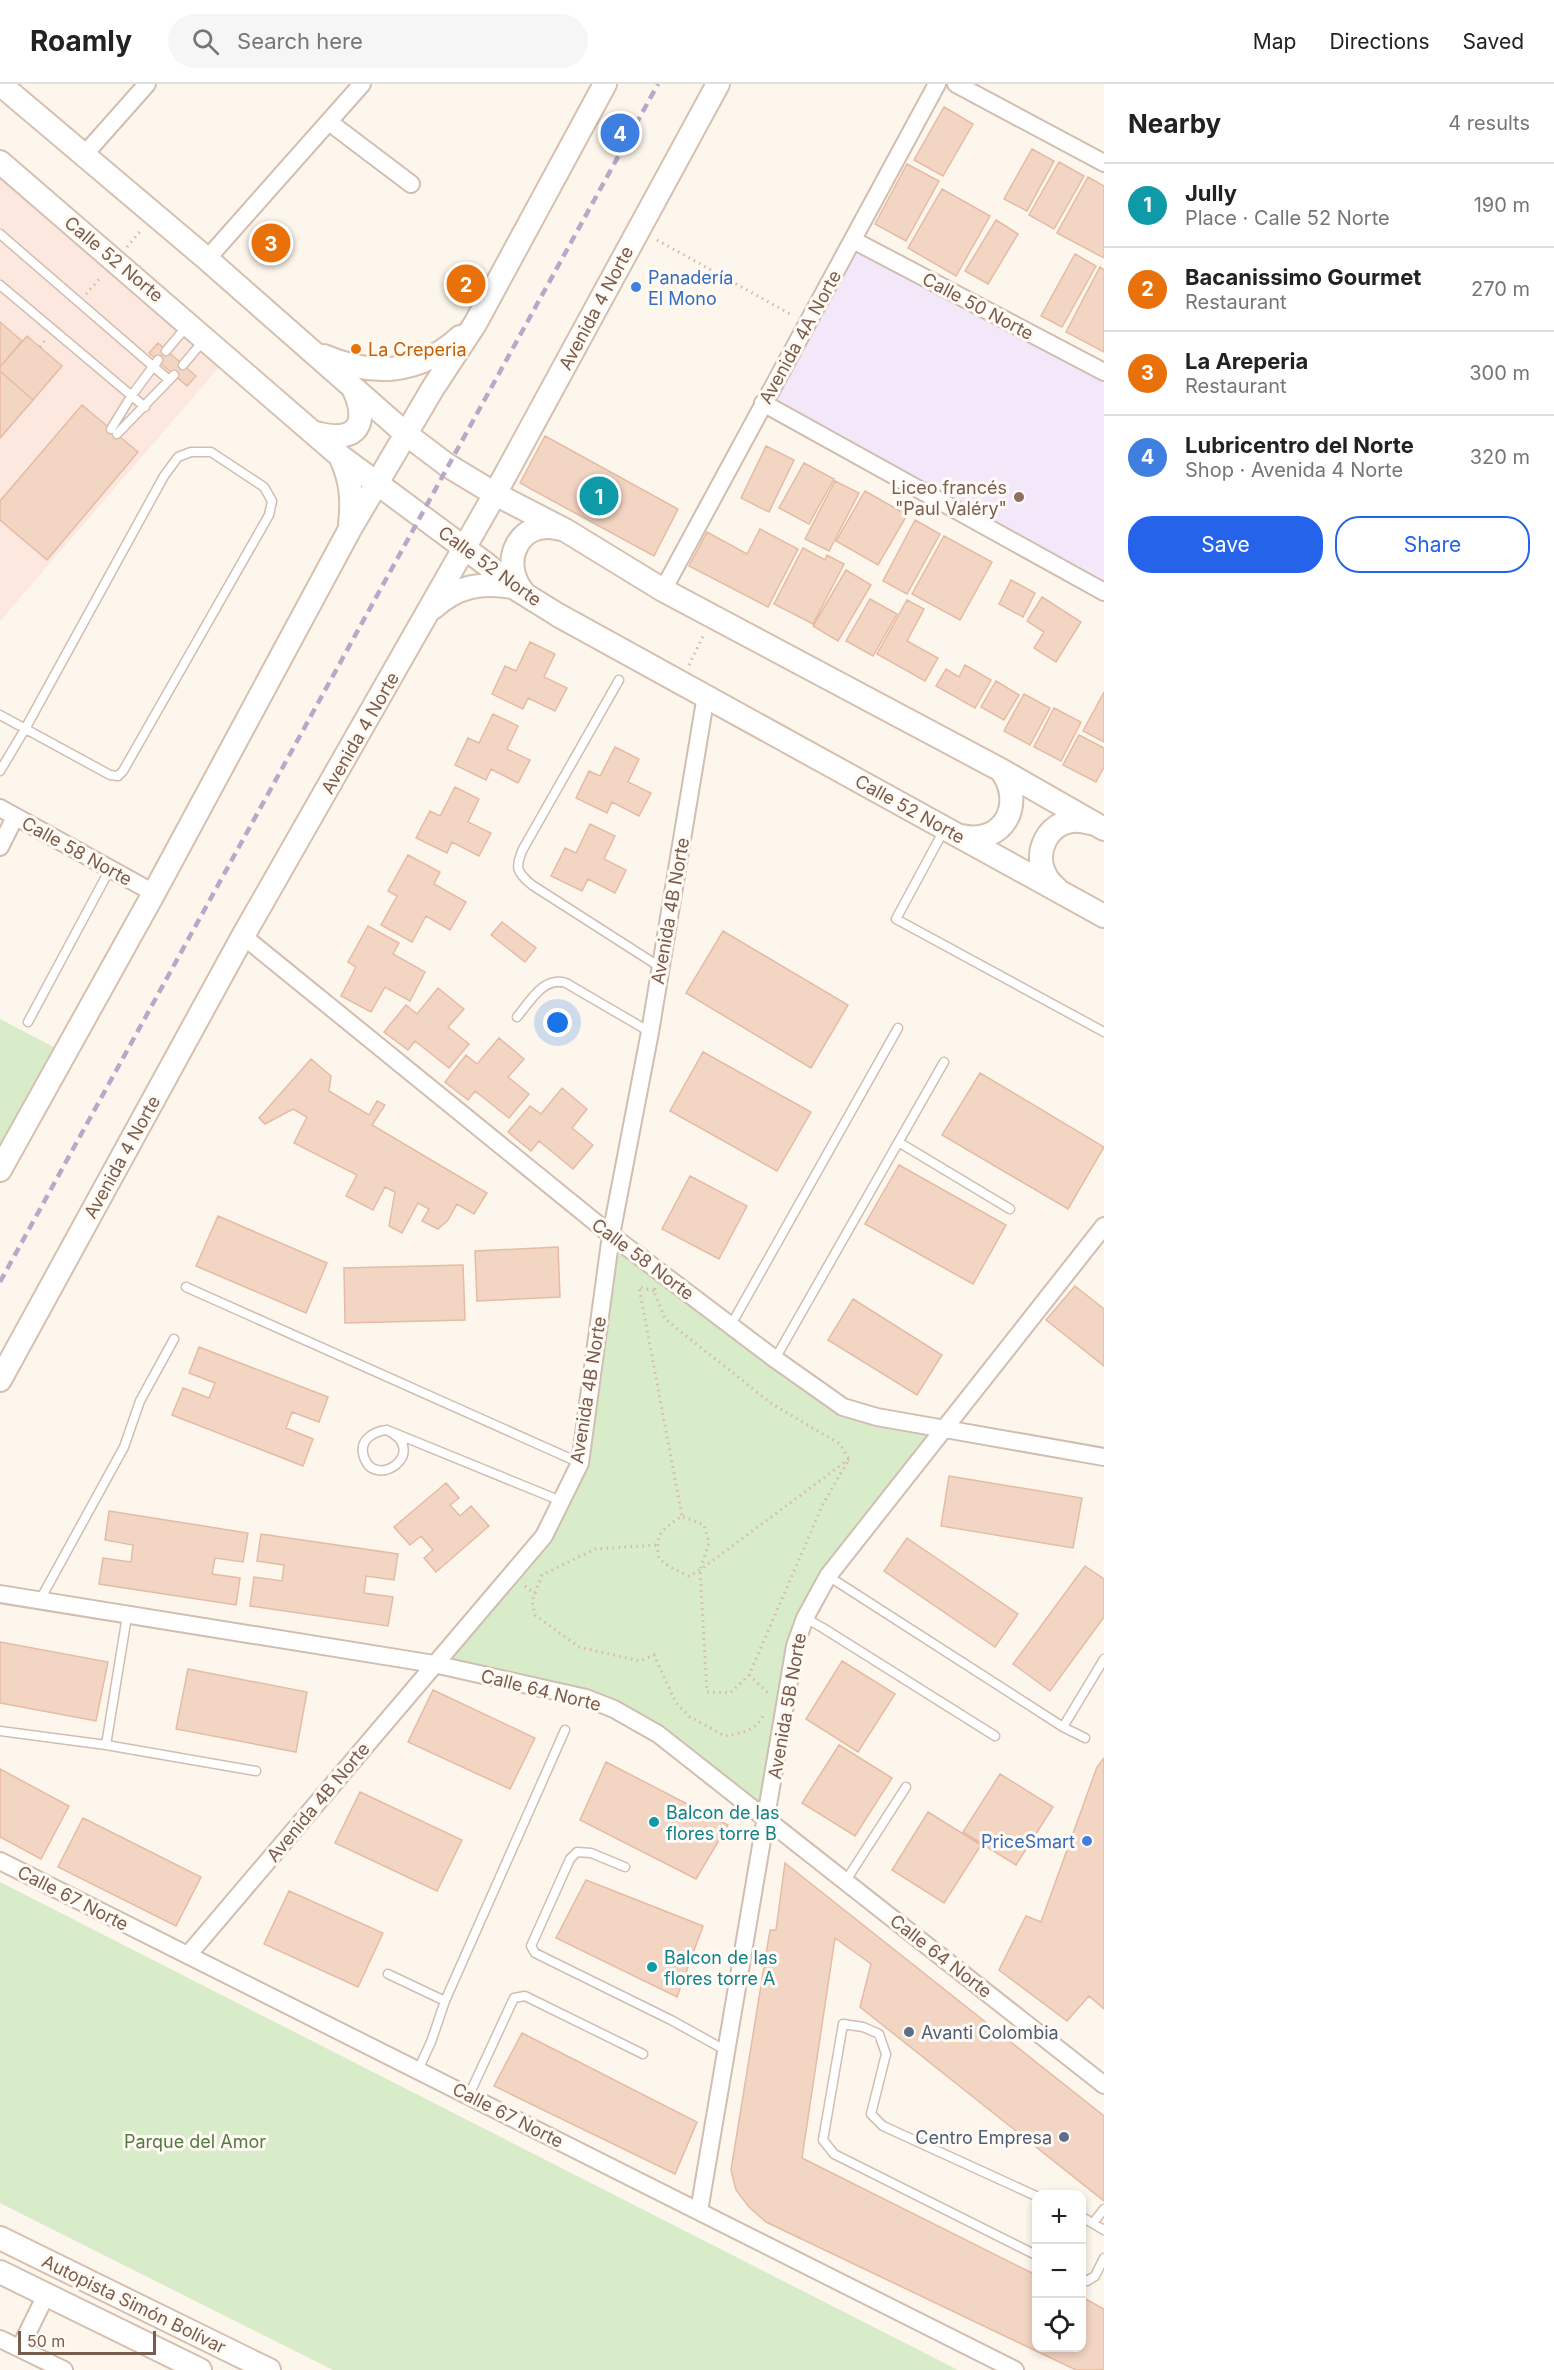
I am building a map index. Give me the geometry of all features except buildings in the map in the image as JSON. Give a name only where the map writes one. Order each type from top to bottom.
[{"type":"main road","points":[[0,84],[207,259],[313,352],[357,395],[447,465],[495,494],[565,530],[663,590],[1001,770],[1101,827]]},
{"type":"main road","points":[[0,1170],[154,893],[350,529],[433,388],[475,324],[605,84]]},
{"type":"main road","name":"Avenida 4 Norte","points":[[0,1380],[243,936],[495,494],[718,84]]},
{"type":"main road","name":"Calle 52 Norte","points":[[0,162],[322,434],[340,456],[519,591],[558,615],[1104,916]]},
{"type":"main road","points":[[313,352],[364,369],[391,369],[415,364],[437,355],[475,324]]},
{"type":"main road","points":[[322,434],[346,435],[353,430],[361,416],[357,395]]},
{"type":"main road","points":[[340,456],[351,488],[350,529]]},
{"type":"main road","points":[[423,622],[439,602],[460,589],[476,585],[519,591],[512,572],[511,560],[514,549],[521,538],[530,531],[542,527],[565,530]]},
{"type":"main road","points":[[952,832],[968,838],[988,835],[996,830],[1009,815],[1011,787],[1001,770]]},
{"type":"main road","points":[[1057,890],[1042,872],[1041,849],[1046,838],[1053,829],[1075,820],[1087,821],[1101,827]]},
{"type":"main road","name":"Autopista Simón Bolívar","points":[[0,2238],[269,2370]]},
{"type":"main road","name":"Autopista Simón Bolívar","points":[[0,2272],[188,2367]]},
{"type":"street","points":[[84,155],[147,84]]},
{"type":"street","points":[[207,259],[362,84]]},
{"type":"street","name":"Avenida 4A Norte","points":[[663,590],[937,84]]},
{"type":"street","points":[[956,84],[1104,163]]},
{"type":"street","points":[[329,122],[411,184]]},
{"type":"street","name":"Calle 50 Norte","points":[[853,240],[1104,372]]},
{"type":"street","points":[[763,403],[1104,592]]},
{"type":"street","name":"Avenida 4B Norte","points":[[188,1955],[544,1536],[580,1463],[611,1235],[650,1032],[706,695]]},
{"type":"street","name":"Calle 58 Norte","points":[[0,808],[154,893]]},
{"type":"street","points":[[0,847],[15,817]]},
{"type":"street","name":"Calle 58 Norte","points":[[243,936],[611,1235],[775,1359],[843,1407],[877,1417],[1104,1456]]},
{"type":"street","name":"Avenida 5B Norte","points":[[699,2211],[795,1646],[805,1618],[828,1576],[1104,1226]]},
{"type":"street","name":"Calle 64 Norte","points":[[0,1594],[434,1664],[586,1698],[614,1709],[658,1734],[1101,2078]]},
{"type":"street","name":"Calle 67 Norte","points":[[0,1861],[1015,2370]]},
{"type":"street","points":[[20,2348],[46,2295]]},
{"type":"street","points":[[0,2339],[64,2370]]},
{"type":"lane","points":[[0,234],[155,363],[172,378],[145,407],[114,432],[132,395],[155,363]]},
{"type":"lane","points":[[0,285],[145,407]]},
{"type":"lane","points":[[166,351],[198,331]]},
{"type":"lane","points":[[183,365],[198,331]]},
{"type":"lane","points":[[0,715],[25,729],[110,775],[118,776],[123,771],[269,515],[272,501],[264,487],[211,452],[191,452],[178,457],[164,476],[25,729],[0,771]]},
{"type":"lane","points":[[619,680],[517,863],[521,875],[532,885],[660,967]]},
{"type":"lane","points":[[952,832],[896,919],[1104,1032]]},
{"type":"lane","points":[[28,1022],[110,869]]},
{"type":"lane","points":[[517,1017],[539,990],[557,980],[650,1032]]},
{"type":"lane","points":[[731,1325],[898,1028]]},
{"type":"lane","points":[[775,1359],[900,1143],[944,1062]]},
{"type":"lane","points":[[900,1143],[1010,1209]]},
{"type":"lane","points":[[186,1287],[580,1463]]},
{"type":"lane","points":[[40,1600],[124,1447],[140,1401],[174,1339]]},
{"type":"lane","points":[[387,1431],[397,1435],[402,1444],[403,1455],[399,1464],[390,1470],[379,1470],[370,1466],[364,1457],[363,1446],[368,1437],[376,1431],[387,1431],[561,1501]]},
{"type":"lane","points":[[828,1576],[1063,1727],[1085,1738]]},
{"type":"lane","points":[[106,1745],[127,1616]]},
{"type":"lane","points":[[805,1618],[995,1736]]},
{"type":"lane","points":[[1063,1727],[1104,1659]]},
{"type":"lane","points":[[418,2070],[445,2001],[565,1730]]},
{"type":"lane","points":[[0,1731],[106,1745],[256,1771]]},
{"type":"lane","points":[[845,1881],[906,1787]]},
{"type":"lane","points":[[625,1867],[591,1853],[577,1852],[570,1859],[531,1946],[535,1953],[672,2020],[725,2050]]},
{"type":"lane","points":[[388,1974],[445,2001]]},
{"type":"lane","points":[[469,2096],[514,1998],[525,1996],[643,2054]]},
{"type":"lane","points":[[1032,2194],[883,2126],[871,2114],[886,2054],[879,2034],[863,2027],[843,2024],[823,2140],[834,2154],[1032,2253]]},
{"type":"lane","points":[[1093,2223],[1104,2209]]},
{"type":"lane","points":[[1086,2219],[1104,2230]]},
{"type":"lane","points":[[1086,2280],[1095,2276],[1104,2258]]},
{"type":"path","points":[[120,255],[143,228]]},
{"type":"path","points":[[650,236],[807,324]]},
{"type":"path","points":[[681,681],[713,617]]},
{"type":"path","points":[[659,1271],[654,1291],[665,1319],[772,1404],[840,1444],[849,1460]]},
{"type":"path","points":[[654,1291],[639,1287],[682,1516]]},
{"type":"path","points":[[682,1516],[661,1531],[656,1545],[659,1558],[670,1567],[689,1576],[849,1460]]},
{"type":"path","points":[[682,1516],[704,1525],[709,1543],[700,1570],[707,1692],[730,1693],[749,1676],[823,1504],[849,1460]]},
{"type":"path","points":[[656,1545],[596,1549],[542,1575],[532,1601],[535,1615],[579,1647],[640,1661],[654,1654],[676,1703],[690,1717],[725,1736],[750,1731],[763,1717],[765,1709]]},
{"type":"path","points":[[749,1676],[769,1693],[767,1701]]},
{"type":"shaded area","points":[[0,162],[228,357],[0,621]]},
{"type":"shaded area","name":"Liceo francés \"Paul Valéry\"","points":[[853,240],[1104,372],[1104,592],[763,403]]},
{"type":"green space","points":[[0,1019],[65,1053],[0,1170]]},
{"type":"green space","points":[[611,1235],[843,1407],[943,1428],[805,1618],[767,1820],[614,1709],[434,1664],[544,1536],[580,1463]]},
{"type":"green space","name":"Parque del Amor","points":[[0,1882],[958,2370],[333,2370],[0,2203]]},
{"type":"railway","points":[[0,1282],[658,84]]},
{"type":"place","name":"Lubricentro del Norte","points":[[620,133]]},
{"type":"place","name":"La Areperia","points":[[271,243]]},
{"type":"place","name":"Bacanissimo Gourmet","points":[[466,284]]},
{"type":"place","name":"Panadería El Mono","points":[[636,287]]},
{"type":"place","name":"La Creperia","points":[[356,349]]},
{"type":"place","name":"Jully","points":[[599,496]]},
{"type":"place","name":"Liceo francés \"Paul Valéry\"","points":[[1019,497]]},
{"type":"place","name":"Balcon de las flores torre B","points":[[654,1822]]},
{"type":"place","name":"PriceSmart","points":[[1087,1841]]},
{"type":"place","name":"Balcon de las flores torre A","points":[[652,1967]]},
{"type":"place","name":"Avanti Colombia","points":[[909,2032]]},
{"type":"place","name":"Centro Empresa","points":[[1064,2137]]}]
